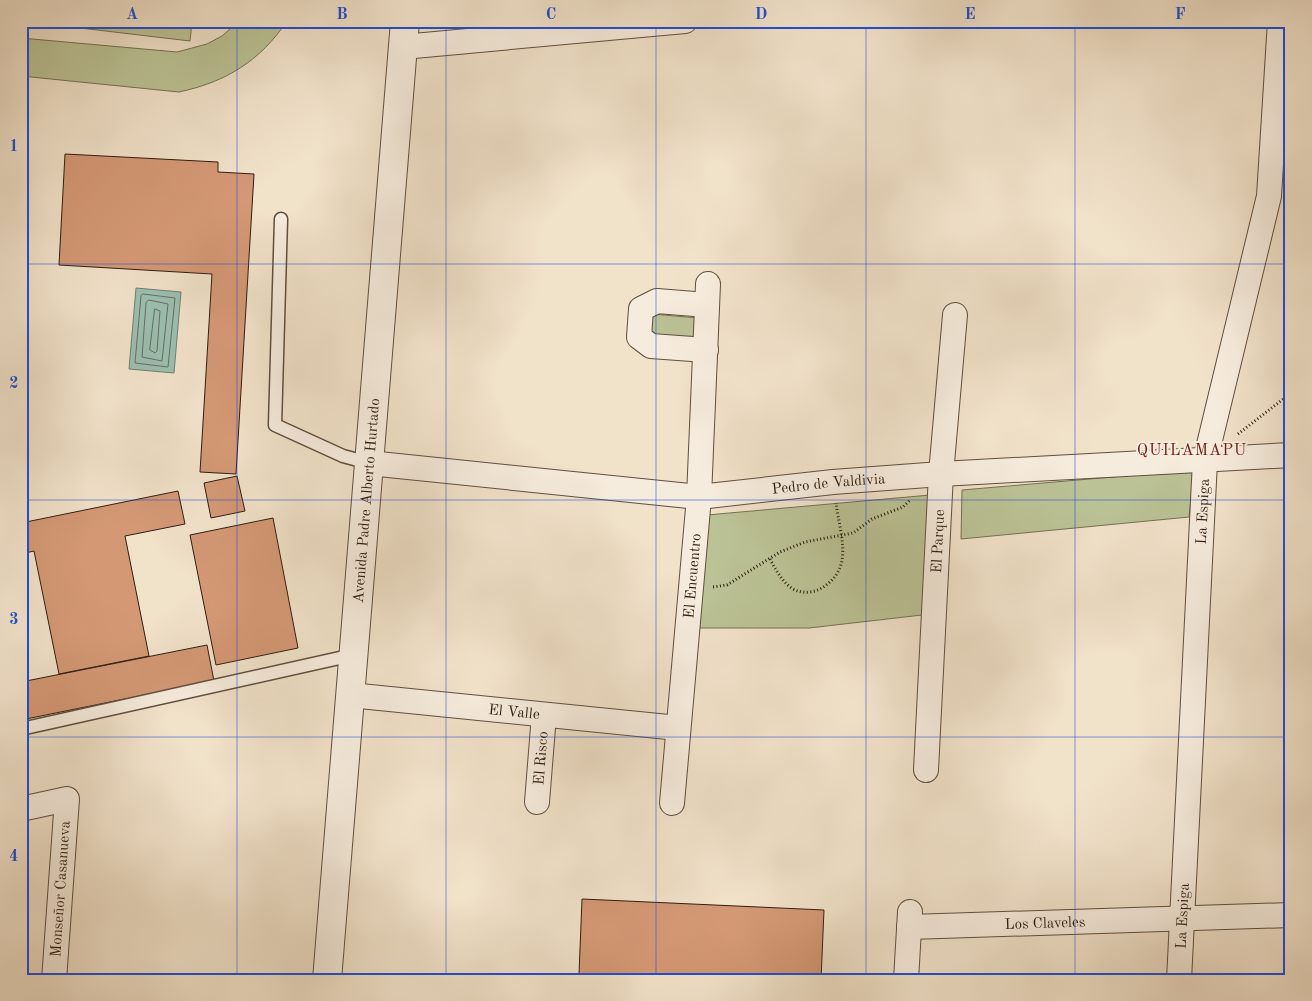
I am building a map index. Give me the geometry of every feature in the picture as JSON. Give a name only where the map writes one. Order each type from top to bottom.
[{"type":"street","points":[[404,34],[685,21]]},
{"type":"street","name":"La Espiga","points":[[1179,980],[1205,460],[1269,196],[1280,21]]},
{"type":"street","name":"Avenida Padre Alberto Hurtado","points":[[327,980],[404,34]]},
{"type":"street","name":"El Encuentro","points":[[672,803],[699,497],[706,350],[708,294],[657,301],[641,309],[639,337],[651,346],[706,350]]},
{"type":"street","name":"El Parque","points":[[926,770],[941,474],[955,315]]},
{"type":"street","name":"Pedro de Valdivia","points":[[369,462],[699,497],[833,482],[941,474],[1291,455]]},
{"type":"street","name":"El Valle","points":[[350,695],[678,728]]},
{"type":"street","name":"El Risco","points":[[537,802],[544,715]]},
{"type":"street","name":"Monseñor Casanueva","points":[[21,809],[67,799],[54,980]]},
{"type":"street","name":"Los Claveles","points":[[906,980],[909,919],[1182,919],[1291,915]]},
{"type":"lane","points":[[281,219],[275,424],[344,456],[369,462]]},
{"type":"lane","points":[[21,729],[353,655]]},
{"type":"path","points":[[1236,436],[1291,393]]},
{"type":"path","points":[[690,592],[727,585],[780,552],[805,542],[841,537],[853,533],[872,519],[903,507],[941,474]]},
{"type":"path","points":[[770,559],[779,576],[794,589],[812,592],[827,585],[837,575],[842,560],[841,537],[833,482]]},
{"type":"shaded area","points":[[21,21],[192,21],[190,41]]},
{"type":"shaded area","points":[[239,21],[287,21],[265,48],[240,68],[227,76],[196,88],[179,92],[21,76],[21,38],[177,52],[207,44],[222,36]]},
{"type":"shaded area","points":[[652,314],[698,318],[696,340],[650,336]]},
{"type":"shaded area","points":[[1194,470],[1189,517],[961,539],[962,490]]},
{"type":"shaded area","points":[[930,495],[922,615],[809,628],[698,628],[707,515]]},
{"type":"water","points":[[136,288],[181,292],[174,373],[129,369]]},
{"type":"building","points":[[65,154],[218,162],[218,172],[254,174],[236,474],[200,472],[212,274],[59,265]]},
{"type":"building","points":[[237,476],[245,511],[211,518],[204,483]]},
{"type":"building","points":[[178,491],[185,524],[125,536],[149,656],[59,674],[34,551],[21,554],[21,523]]},
{"type":"building","points":[[273,518],[298,648],[216,665],[190,535]]},
{"type":"building","points":[[207,645],[214,681],[21,720],[21,682]]},
{"type":"building","points":[[582,899],[824,910],[821,980],[627,980],[627,976],[579,974]]},
{"type":"district","name":"QUILAMAPU","points":[[1192,449]]}]
